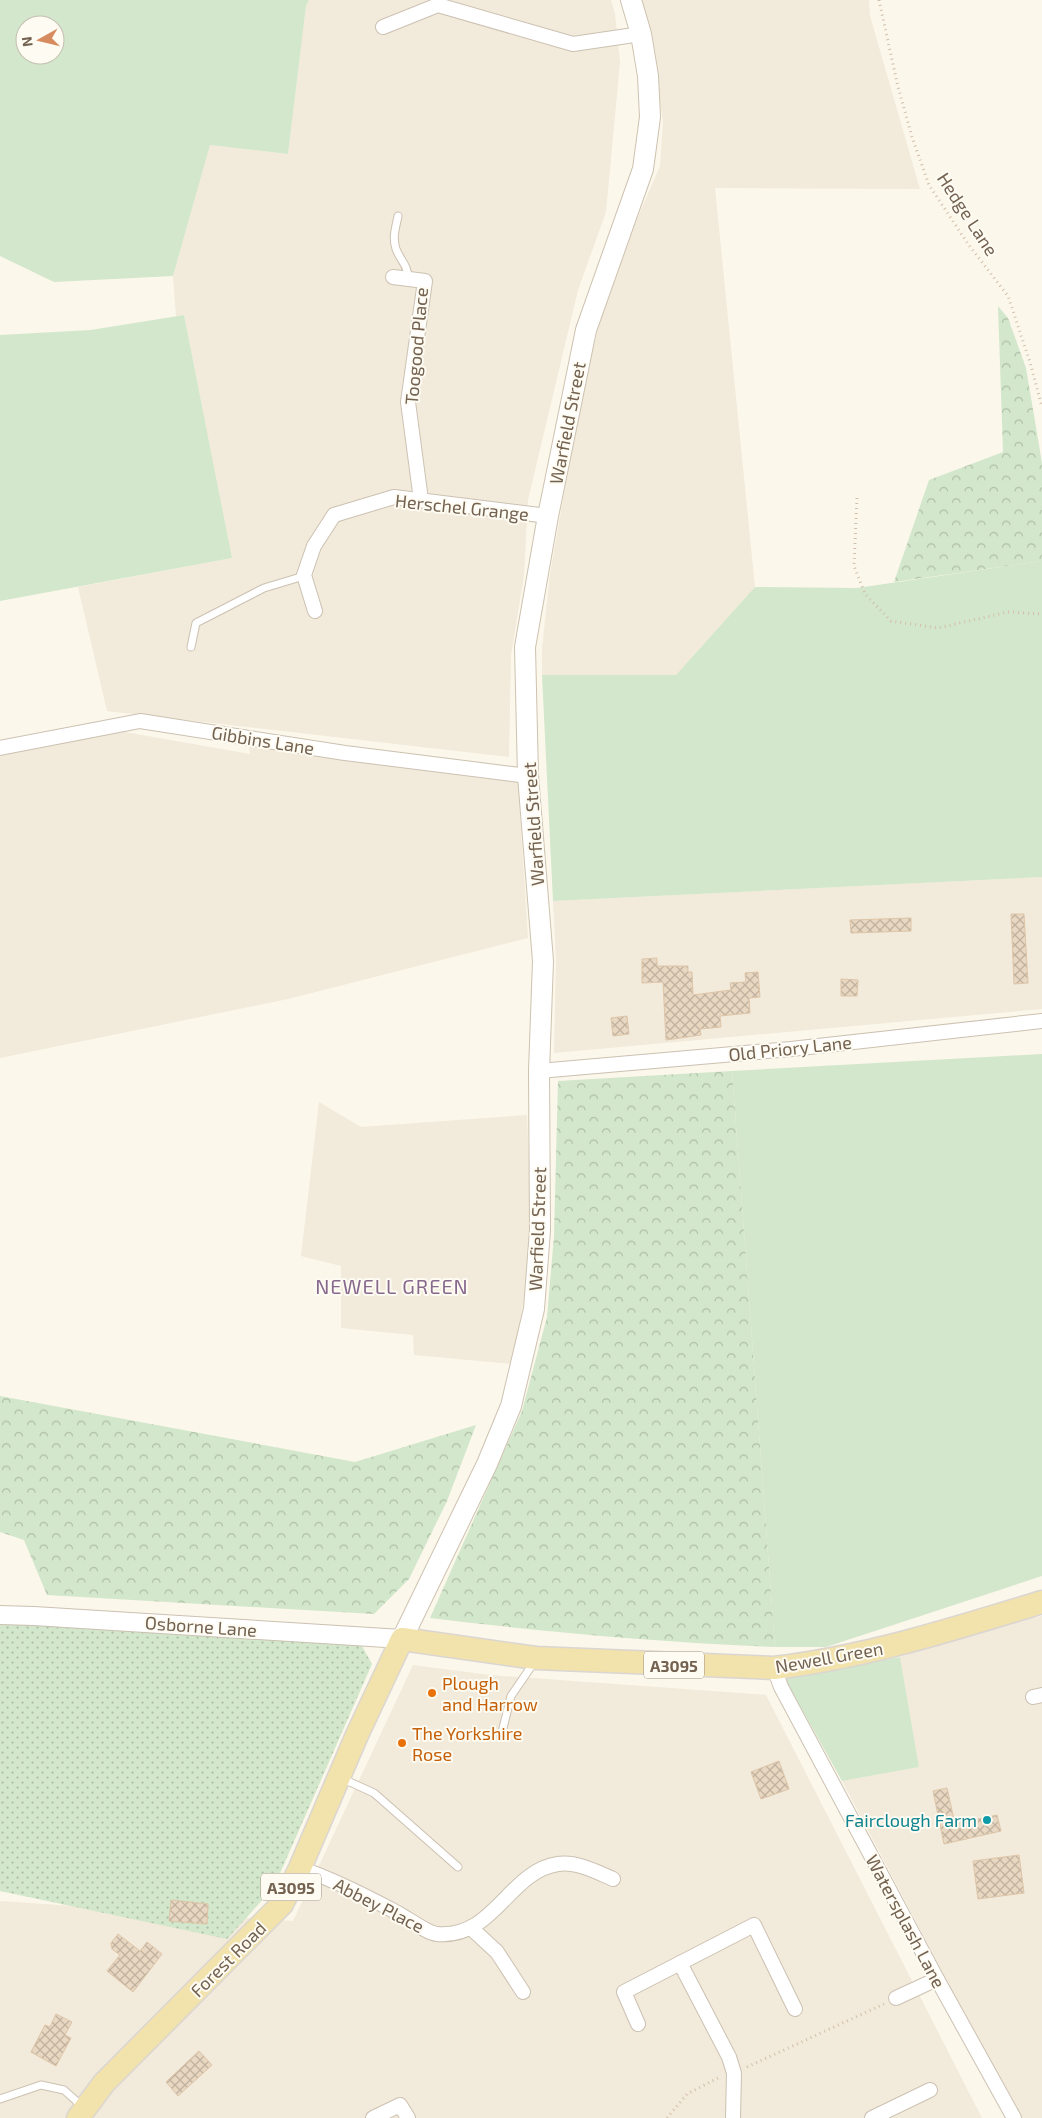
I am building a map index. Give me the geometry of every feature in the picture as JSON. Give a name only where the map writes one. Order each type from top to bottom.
[{"type":"main road","name":"Warfield Street","points":[[402,1639],[487,1464],[511,1406],[534,1308],[540,1230],[538,1071],[543,961],[528,776],[525,647],[548,516],[586,330],[643,169],[650,118],[648,76],[641,34],[631,0]]},
{"type":"main road","name":"Newell Green","points":[[402,1639],[536,1658],[774,1668],[800,1665],[929,1638],[1042,1602]]},
{"type":"main road","name":"Forest Road","points":[[82,2113],[104,2084],[282,1904],[300,1868],[402,1639]]},
{"type":"street","points":[[383,28],[438,5],[573,44],[641,34]]},
{"type":"street","name":"Toogood Place","points":[[393,277],[425,281],[408,402],[421,500]]},
{"type":"street","name":"Herschel Grange","points":[[304,576],[314,546],[334,515],[394,498],[548,516]]},
{"type":"street","points":[[304,576],[315,611]]},
{"type":"street","name":"Gibbins Lane","points":[[0,748],[140,722],[345,753],[528,776]]},
{"type":"street","name":"Old Priory Lane","points":[[538,1071],[791,1049],[1042,1021]]},
{"type":"street","name":"Osborne Lane","points":[[0,1615],[402,1639]]},
{"type":"street","name":"Watersplash Lane","points":[[774,1668],[781,1687],[1014,2118]]},
{"type":"street","name":"Abbey Place","points":[[300,1868],[395,1911],[435,1934],[462,1933],[471,1928],[481,1922],[536,1871],[559,1863],[584,1867],[613,1879]]},
{"type":"street","points":[[638,2024],[624,1992],[754,1925],[795,2010]]},
{"type":"street","points":[[471,1928],[497,1952],[523,1992]]},
{"type":"street","points":[[680,1963],[738,2071],[734,2118]]},
{"type":"street","points":[[896,1998],[938,1979]]},
{"type":"street","points":[[872,2118],[890,2114],[930,2090]]},
{"type":"street","points":[[373,2118],[400,2105],[408,2118]]},
{"type":"lane","points":[[398,216],[395,243],[399,256],[408,270],[408,278]]},
{"type":"lane","points":[[190,646],[196,622],[264,588],[304,576]]},
{"type":"lane","points":[[501,1736],[511,1696],[536,1658]]},
{"type":"lane","points":[[339,1777],[374,1793],[458,1867]]},
{"type":"lane","points":[[0,2099],[41,2085],[64,2090],[82,2113]]},
{"type":"path","name":"Hedge Lane","points":[[879,0],[898,87],[912,138],[929,185],[968,244],[1008,296],[1030,362],[1042,407]]},
{"type":"path","points":[[857,498],[854,566],[866,594],[891,622],[938,628],[1008,612],[1042,614]]},
{"type":"path","points":[[738,2071],[896,1998]]},
{"type":"path","points":[[667,2118],[687,2094],[711,2081]]},
{"type":"shaded area","points":[[309,0],[611,0],[615,14],[620,62],[606,212],[578,290],[528,500],[524,576],[511,655],[509,757],[107,711],[78,587],[232,558],[184,315],[176,316],[173,276],[210,145],[288,154],[306,6]]},
{"type":"shaded area","points":[[639,0],[869,0],[870,16],[920,189],[715,188],[755,587],[676,675],[542,675],[542,648],[550,574],[579,407],[609,284],[660,166],[663,121],[648,31]]},
{"type":"shaded area","points":[[110,722],[125,732],[250,754],[248,741],[302,744],[518,782],[528,938],[288,999],[0,1058],[0,746]]},
{"type":"shaded area","points":[[1042,877],[1042,1009],[554,1053],[556,959],[553,901]]},
{"type":"shaded area","points":[[319,1102],[361,1127],[527,1115],[532,1248],[513,1364],[414,1355],[413,1335],[341,1328],[341,1266],[301,1256]]},
{"type":"shaded area","points":[[1042,1616],[1042,2118],[1022,2118],[955,1996],[842,1781],[919,1767],[900,1657],[1001,1624]]},
{"type":"shaded area","points":[[413,1665],[490,1675],[766,1695],[982,2118],[0,2118],[0,1901],[293,1921]]},
{"type":"green space","points":[[0,0],[309,0],[306,6],[288,154],[210,145],[173,276],[54,282],[0,256]]},
{"type":"green space","points":[[998,306],[1008,318],[1026,368],[1042,463],[1042,561],[894,582],[929,480],[1003,452]]},
{"type":"green space","points":[[184,315],[232,558],[0,601],[0,335],[91,330]]},
{"type":"green space","points":[[1042,561],[1042,877],[553,901],[542,675],[676,675],[755,587],[857,588]]},
{"type":"green space","points":[[1042,1054],[1042,1576],[826,1647],[775,1647],[732,1071]]},
{"type":"green space","points":[[732,1071],[775,1647],[602,1636],[430,1618],[522,1411],[547,1317],[554,1236],[558,1081]]},
{"type":"green space","points":[[0,1396],[355,1462],[476,1425],[447,1501],[409,1579],[374,1614],[47,1595],[24,1540],[0,1532]]},
{"type":"green space","points":[[0,1621],[50,1621],[362,1646],[372,1664],[274,1887],[227,1939],[0,1891]]},
{"type":"green space","points":[[900,1657],[919,1767],[842,1781],[785,1679]]},
{"type":"building","points":[[1011,914],[1024,914],[1028,983],[1014,984]]},
{"type":"building","points":[[911,918],[911,931],[851,933],[850,920]]},
{"type":"building","points":[[657,958],[657,966],[688,966],[688,972],[692,972],[693,995],[731,990],[730,983],[746,982],[745,973],[758,972],[760,997],[749,998],[750,1013],[720,1016],[721,1027],[700,1029],[701,1035],[666,1040],[663,982],[642,983],[642,959]]},
{"type":"building","points":[[841,979],[858,980],[857,996],[841,996]]},
{"type":"building","points":[[627,1016],[629,1034],[613,1036],[611,1018]]},
{"type":"building","points":[[779,1761],[789,1789],[761,1799],[751,1772]]},
{"type":"building","name":"Fairclough Farm","points":[[947,1788],[955,1824],[997,1815],[1001,1831],[944,1844],[933,1791]]},
{"type":"building","points":[[1019,1855],[1024,1893],[978,1899],[973,1861]]},
{"type":"building","points":[[171,1900],[208,1904],[207,1924],[169,1921]]},
{"type":"building","points":[[118,1934],[140,1951],[147,1942],[162,1954],[133,1992],[107,1971],[120,1955],[112,1949],[111,1943]]},
{"type":"building","points":[[56,2014],[72,2022],[65,2035],[71,2038],[56,2066],[31,2052],[45,2025],[50,2027]]},
{"type":"building","points":[[199,2051],[212,2065],[178,2096],[166,2082]]},
{"type":"place","name":"Plough and Harrow","points":[[432,1693]]},
{"type":"place","name":"The Yorkshire Rose","points":[[402,1743]]},
{"type":"place","name":"Fairclough Farm","points":[[987,1820]]},
{"type":"district","name":"NEWELL GREEN","points":[[392,1286]]}]
